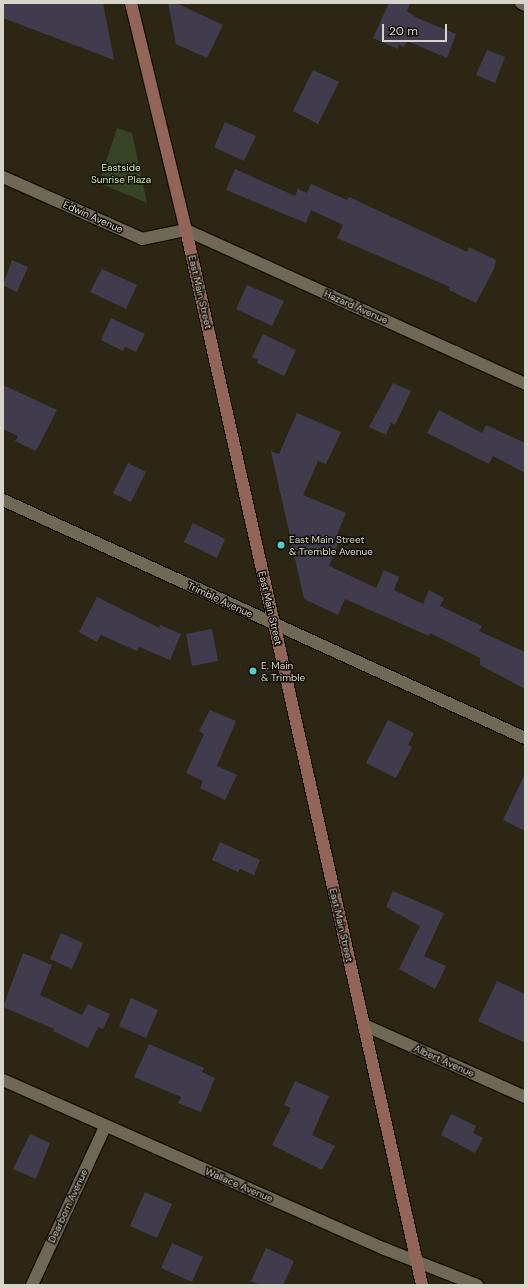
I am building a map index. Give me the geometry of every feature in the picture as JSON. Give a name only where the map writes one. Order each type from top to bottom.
[{"type":"street","name":"East Main Street","points":[[131,3],[186,230],[422,1285]]},
{"type":"street","points":[[521,3],[525,5]]},
{"type":"street","name":"Edwin Avenue","points":[[3,177],[142,240],[186,230]]},
{"type":"street","name":"Hazard Avenue","points":[[186,230],[525,384]]},
{"type":"street","name":"Trimble Avenue","points":[[3,500],[525,738]]},
{"type":"street","name":"Albert Avenue","points":[[364,1024],[525,1097]]},
{"type":"street","name":"Wallace Avenue","points":[[3,1080],[105,1127],[417,1263],[477,1285]]},
{"type":"street","name":"Dearborn Avenue","points":[[32,1285],[105,1127]]},
{"type":"green space","name":"Eastside Sunrise Plaza","points":[[117,128],[132,133],[147,203],[99,183]]},
{"type":"building","points":[[3,3],[103,3],[114,60],[3,18]]},
{"type":"building","points":[[168,3],[176,3],[223,25],[207,58],[176,44]]},
{"type":"building","points":[[389,3],[410,3],[407,11],[417,18],[456,34],[447,58],[407,41],[404,47],[399,45],[398,49],[373,38]]},
{"type":"building","points":[[487,50],[505,57],[495,83],[476,75]]},
{"type":"building","points":[[313,70],[339,82],[318,124],[293,111]]},
{"type":"building","points":[[225,122],[256,136],[244,161],[214,147]]},
{"type":"building","points":[[235,169],[295,196],[298,189],[307,193],[311,184],[347,200],[349,197],[467,252],[469,247],[496,260],[494,269],[476,303],[449,290],[450,287],[337,238],[343,225],[311,210],[306,223],[226,190]]},
{"type":"building","points":[[12,260],[28,267],[17,292],[3,285]]},
{"type":"building","points":[[102,269],[137,285],[126,309],[90,292]]},
{"type":"building","points":[[247,285],[284,301],[272,326],[236,309]]},
{"type":"building","points":[[111,318],[145,334],[136,352],[125,347],[123,351],[101,340]]},
{"type":"building","points":[[263,334],[296,350],[284,376],[257,363],[258,360],[252,357]]},
{"type":"building","points":[[393,383],[411,391],[395,425],[391,423],[386,435],[369,427]]},
{"type":"building","points":[[3,385],[57,410],[36,451],[15,441],[18,436],[3,429]]},
{"type":"building","points":[[439,410],[482,433],[486,425],[525,443],[525,473],[493,456],[489,464],[427,433]]},
{"type":"building","points":[[297,413],[341,432],[326,464],[318,461],[303,495],[346,513],[334,542],[338,544],[329,566],[376,588],[384,570],[399,577],[394,590],[423,604],[429,590],[444,598],[440,606],[482,626],[479,631],[525,652],[525,689],[480,665],[480,658],[430,633],[429,636],[345,599],[338,615],[304,599],[271,451],[279,454]]},
{"type":"building","points":[[128,463],[146,472],[131,502],[113,493]]},
{"type":"building","points":[[193,523],[225,539],[217,558],[184,542]]},
{"type":"building","points":[[97,597],[159,628],[160,625],[181,634],[170,660],[139,647],[137,651],[101,635],[97,642],[79,632]]},
{"type":"building","points":[[212,629],[218,661],[192,666],[186,634]]},
{"type":"building","points":[[210,710],[236,721],[217,766],[237,775],[225,800],[200,788],[203,781],[186,773],[204,734],[199,731]]},
{"type":"building","points":[[388,720],[414,733],[408,745],[412,747],[396,778],[366,763]]},
{"type":"building","points":[[525,774],[525,831],[503,820]]},
{"type":"building","points":[[220,842],[260,860],[254,875],[240,869],[238,872],[212,860]]},
{"type":"building","points":[[393,891],[444,913],[424,956],[446,966],[435,989],[399,969],[420,926],[386,907]]},
{"type":"building","points":[[61,933],[83,943],[72,969],[50,959]]},
{"type":"building","points":[[23,953],[52,965],[40,995],[82,1015],[88,1004],[110,1014],[103,1029],[98,1027],[88,1048],[53,1031],[54,1029],[3,1007]]},
{"type":"building","points":[[497,981],[525,994],[525,1043],[478,1021]]},
{"type":"building","points":[[131,998],[158,1010],[146,1038],[119,1026]]},
{"type":"building","points":[[149,1044],[204,1068],[202,1072],[215,1078],[201,1112],[178,1103],[181,1097],[134,1077]]},
{"type":"building","points":[[295,1081],[329,1096],[312,1135],[335,1146],[322,1170],[272,1145],[291,1108],[284,1105]]},
{"type":"building","points":[[451,1114],[476,1126],[473,1133],[483,1138],[475,1153],[441,1135]]},
{"type":"building","points":[[30,1134],[50,1143],[36,1179],[13,1169]]},
{"type":"building","points":[[145,1192],[172,1204],[157,1238],[130,1226]]},
{"type":"building","points":[[172,1243],[203,1257],[192,1282],[161,1268]]},
{"type":"building","points":[[266,1248],[294,1261],[283,1285],[261,1285],[251,1281]]},
{"type":"place","name":"East Main Street & Tremble Avenue","points":[[281,545]]},
{"type":"place","name":"E. Main & Trimble","points":[[253,671]]}]
